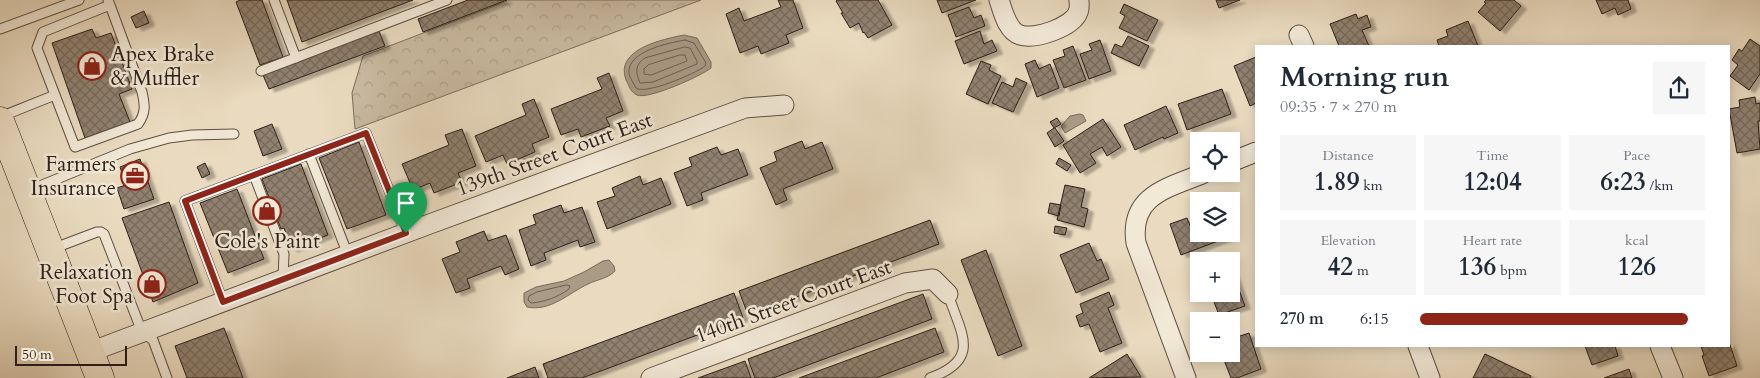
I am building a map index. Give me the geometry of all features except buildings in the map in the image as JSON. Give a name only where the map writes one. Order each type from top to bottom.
[{"type":"main road","points":[[1,127],[100,378]]},
{"type":"street","points":[[999,0],[1011,28],[1019,35],[1031,37],[1052,32],[1070,21],[1078,12],[1079,0]]},
{"type":"street","name":"139th Street Court East","points":[[90,352],[348,254],[744,108],[784,105]]},
{"type":"street","points":[[1240,158],[1255,152]]},
{"type":"street","points":[[1186,378],[1136,243],[1135,227],[1140,212],[1149,198],[1159,191],[1190,179]]},
{"type":"street","name":"140th Street Court East","points":[[651,378],[905,283],[933,279],[948,294]]},
{"type":"street","points":[[1418,347],[1430,378]]},
{"type":"street","points":[[1660,347],[1672,378]]},
{"type":"lane","points":[[0,30],[79,0]]},
{"type":"lane","points":[[274,0],[296,58]]},
{"type":"lane","points":[[262,71],[447,0]]},
{"type":"lane","points":[[109,2],[142,92],[145,103],[144,115],[138,124],[75,147],[37,48],[43,32],[109,2]]},
{"type":"lane","points":[[1,127],[55,96]]},
{"type":"lane","points":[[223,302],[185,201],[309,154],[366,133],[406,233]]},
{"type":"lane","points":[[27,191],[130,149],[168,138],[192,135],[234,134]]},
{"type":"lane","points":[[309,154],[348,254]]},
{"type":"lane","points":[[254,175],[284,254],[283,279]]},
{"type":"lane","points":[[50,250],[97,232],[104,234],[142,332],[153,340],[167,378]]},
{"type":"lane","points":[[930,378],[949,370],[962,356],[964,344],[948,294]]},
{"type":"green space","points":[[510,0],[701,0],[355,129],[352,93],[363,56]]},
{"type":"water","points":[[684,35],[697,38],[711,62],[711,68],[663,91],[643,96],[633,92],[626,80],[624,69],[627,60],[643,47]]},
{"type":"water","points":[[1083,115],[1086,121],[1065,133],[1061,126],[1070,116]]},
{"type":"water","points":[[609,260],[614,266],[615,271],[612,274],[588,284],[559,301],[544,307],[535,308],[527,307],[524,302],[524,293],[536,287],[564,281],[603,261]]},
{"type":"place","name":"Apex Brake & Muffler","points":[[92,66]]},
{"type":"place","name":"Farmers Insurance","points":[[135,176]]},
{"type":"place","name":"Cole's Paint","points":[[267,211]]},
{"type":"place","name":"Relaxation Foot Spa","points":[[152,284]]},
{"type":"route","points":[[366,133],[406,233],[223,302],[185,201],[366,133]]}]
